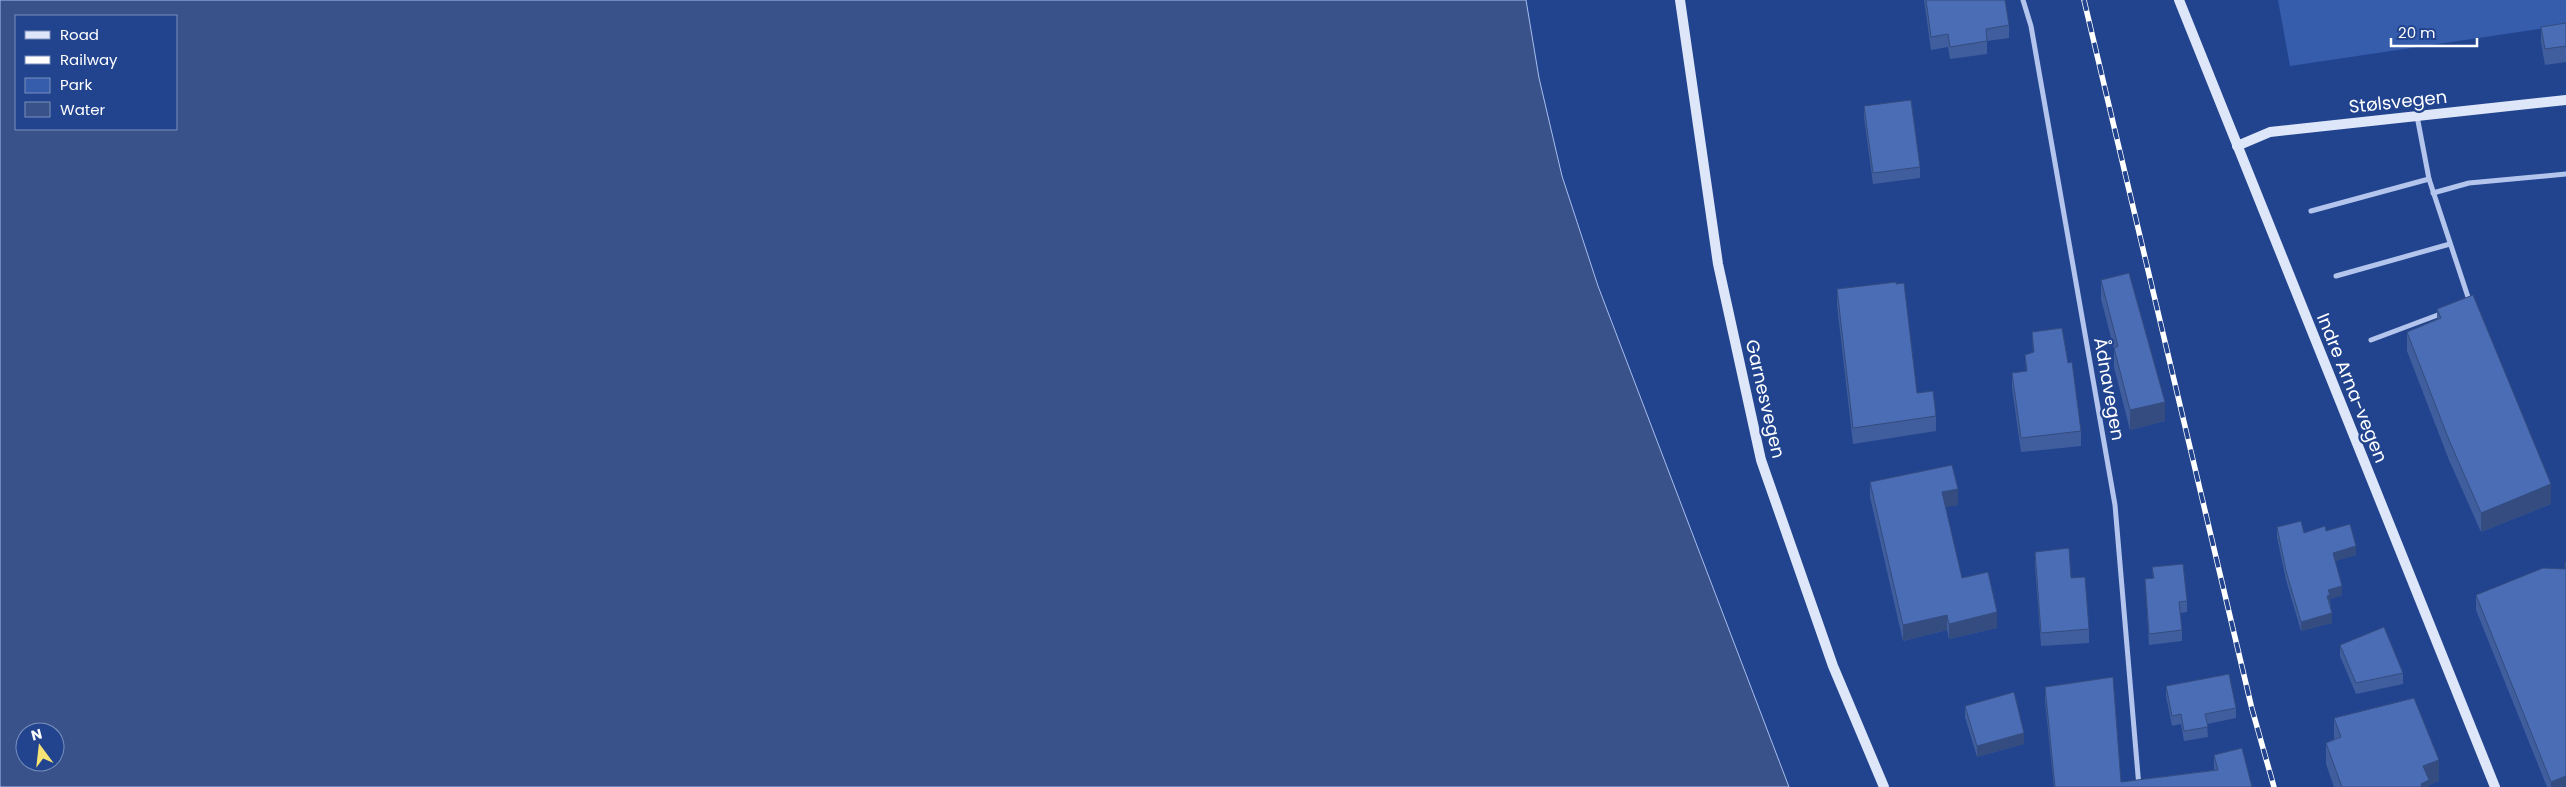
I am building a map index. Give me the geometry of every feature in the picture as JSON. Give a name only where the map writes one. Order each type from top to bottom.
[{"type":"main road","name":"Garnesvegen","points":[[1680,0],[1718,264],[1761,460],[1833,666],[1884,787]]},
{"type":"main road","name":"Indre Arna-vegen","points":[[2179,0],[2495,787]]},
{"type":"main road","name":"Stølsvegen","points":[[2237,146],[2270,132],[2566,100]]},
{"type":"street","name":"Ådnavegen","points":[[2023,0],[2032,26],[2115,505],[2139,787]]},
{"type":"street","points":[[2417,116],[2429,179],[2470,303],[2461,306]]},
{"type":"street","points":[[2434,193],[2469,182],[2566,174]]},
{"type":"street","points":[[2310,211],[2429,179]]},
{"type":"street","points":[[2336,276],[2450,244]]},
{"type":"street","points":[[2371,340],[2452,310]]},
{"type":"green space","points":[[2278,0],[2566,0],[2566,25],[2290,66]]},
{"type":"water","points":[[0,0],[1526,0],[1539,78],[1562,176],[1598,286],[1789,787],[0,787]]},
{"type":"building","points":[[1926,0],[2005,0],[2009,25],[1986,29],[1987,41],[1950,47],[1948,34],[1931,37]]},
{"type":"building","points":[[2566,23],[2566,46],[2545,49],[2541,27]]},
{"type":"building","points":[[1911,100],[1920,167],[1873,173],[1864,106]]},
{"type":"building","points":[[2129,273],[2165,402],[2130,410],[2114,348],[2118,346],[2101,280]]},
{"type":"building","points":[[1896,282],[1896,284],[1904,283],[1917,393],[1933,391],[1936,416],[1853,428],[1837,289]]},
{"type":"building","points":[[2473,295],[2551,484],[2481,513],[2449,440],[2407,332],[2441,318],[2437,309]]},
{"type":"building","points":[[2062,328],[2068,363],[2072,362],[2081,431],[2021,438],[2012,373],[2027,371],[2025,355],[2034,352],[2032,332]]},
{"type":"building","points":[[1952,465],[1958,489],[1942,492],[1962,578],[1988,572],[1997,612],[1949,624],[1947,615],[1903,625],[1870,482]]},
{"type":"building","points":[[2301,521],[2304,533],[2325,526],[2326,531],[2350,524],[2356,546],[2333,553],[2342,586],[2328,590],[2330,595],[2327,596],[2332,613],[2301,622],[2286,571],[2277,527]]},
{"type":"building","points":[[2069,548],[2071,578],[2085,577],[2089,629],[2041,633],[2035,552]]},
{"type":"building","points":[[2565,562],[2566,776],[2551,782],[2476,595],[2543,568],[2565,569]]},
{"type":"building","points":[[2183,564],[2187,601],[2179,602],[2182,630],[2149,634],[2145,579],[2154,578],[2152,567]]},
{"type":"building","points":[[2384,627],[2403,673],[2356,683],[2340,645]]},
{"type":"building","points":[[2229,674],[2236,708],[2205,714],[2208,727],[2184,731],[2181,714],[2172,716],[2166,686]]},
{"type":"building","points":[[2113,677],[2121,782],[2218,770],[2214,755],[2242,748],[2252,787],[2055,787],[2045,687]]},
{"type":"building","points":[[2014,692],[2024,733],[1977,746],[1965,706]]},
{"type":"building","points":[[2414,698],[2439,760],[2423,766],[2429,780],[2421,784],[2422,787],[2342,787],[2326,743],[2341,737],[2334,718]]},
{"type":"railway","points":[[2084,0],[2252,709],[2274,787]]}]
